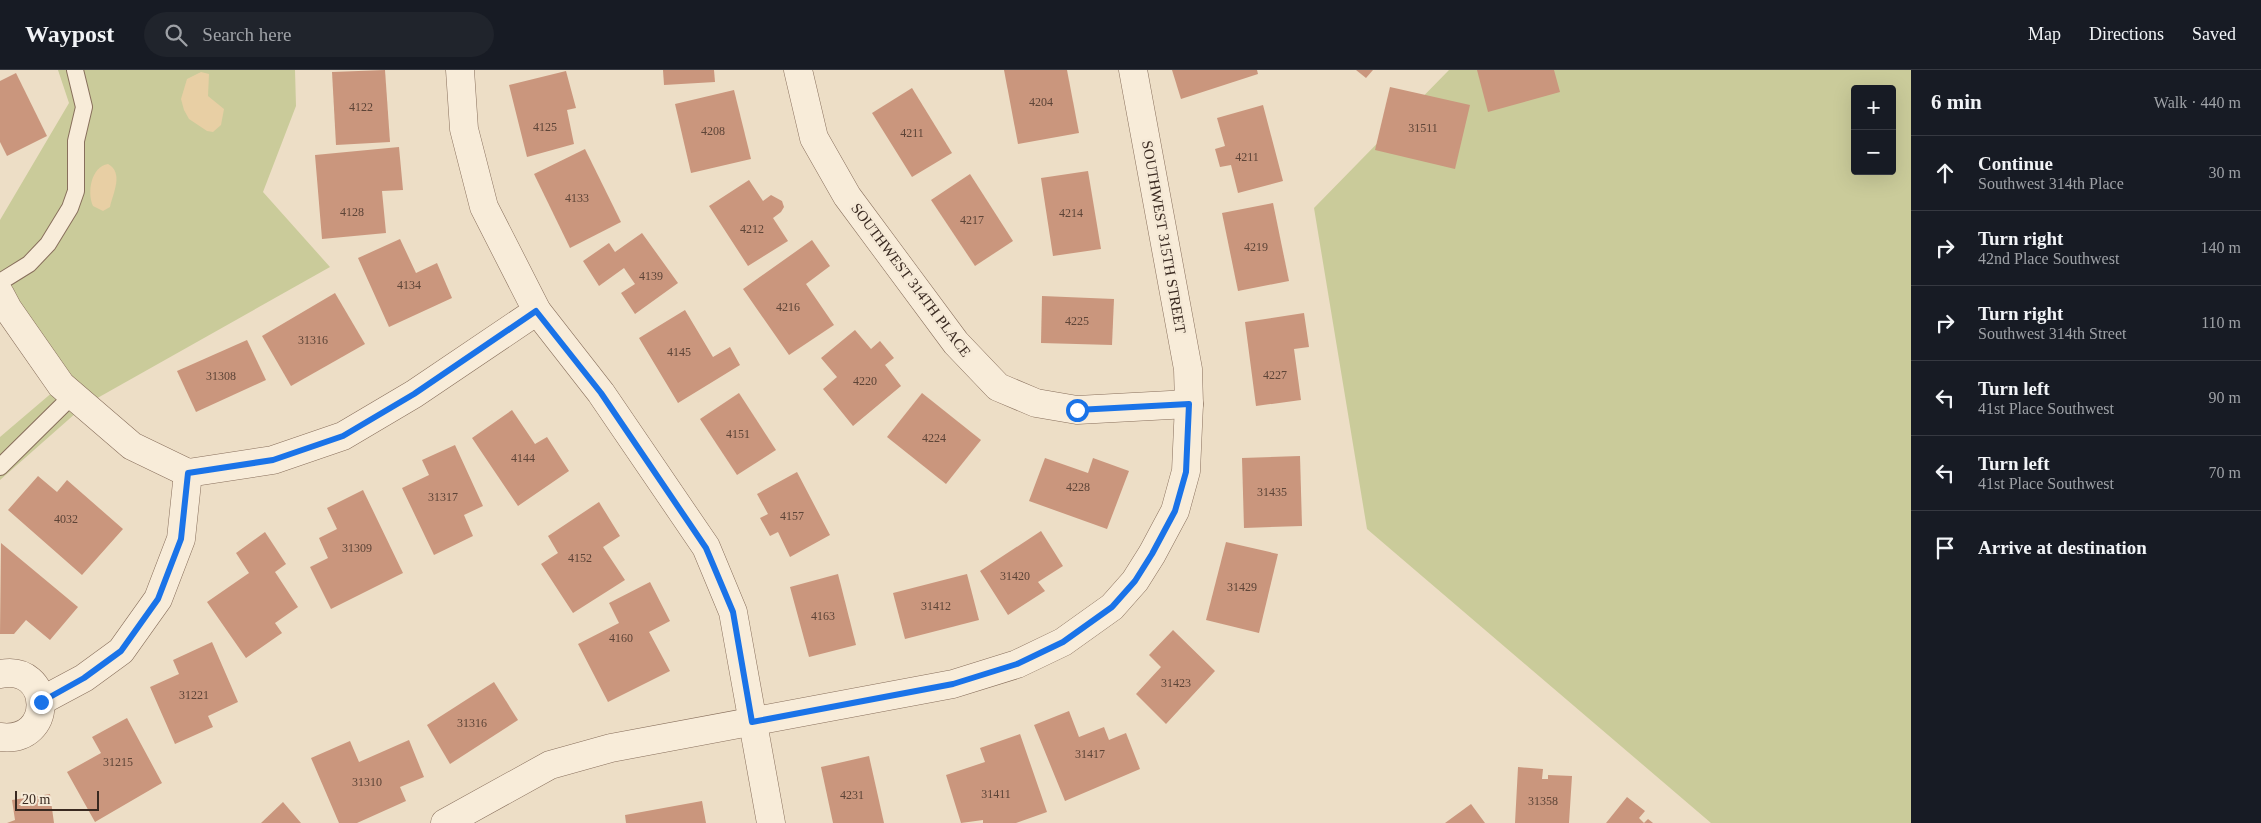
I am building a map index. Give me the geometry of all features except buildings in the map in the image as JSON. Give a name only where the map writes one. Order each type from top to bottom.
[{"type":"street","points":[[460,70],[464,129],[484,207],[536,311],[601,393],[706,548],[733,612],[771,823]]},
{"type":"street","name":"SOUTHWEST 314TH PLACE","points":[[798,70],[814,138],[847,196],[956,343],[998,387],[1036,404],[1077,410],[1189,404]]},
{"type":"street","name":"SOUTHWEST 315TH STREET","points":[[445,823],[550,765],[611,748],[953,684],[1017,664],[1063,642],[1112,607],[1144,568],[1175,511],[1186,472],[1189,404],[1188,369],[1133,70]]},
{"type":"street","points":[[0,294],[8,309],[61,385],[132,446],[188,473],[273,460],[343,436],[414,394],[536,311]]},
{"type":"street","points":[[41,702],[84,678],[121,651],[158,599],[181,539],[188,473]]},
{"type":"street","points":[[0,674],[13,672],[23,676],[38,691],[41,702],[37,722],[30,730],[10,738],[0,737]]},
{"type":"lane","points":[[0,282],[29,264],[48,244],[70,208],[76,191],[76,141],[84,107],[75,70]]},
{"type":"lane","points":[[0,467],[73,395]]},
{"type":"green space","points":[[58,70],[295,70],[296,106],[263,192],[330,267],[85,405],[0,480],[0,437],[61,385],[0,294],[0,220],[69,103]]},
{"type":"green space","points":[[1449,70],[1911,70],[1911,823],[1711,823],[1367,529],[1314,208]]},
{"type":"sand","points":[[201,72],[209,74],[208,96],[224,109],[221,125],[213,132],[207,131],[189,119],[181,99],[187,79]]},
{"type":"sand","points":[[108,164],[115,173],[116,184],[110,207],[103,211],[93,206],[90,194],[94,175],[102,166]]},
{"type":"route","points":[[41,702],[84,678],[121,651],[158,599],[181,539],[188,473],[273,460],[343,436],[414,394],[536,311],[601,393],[706,548],[733,612],[752,722],[953,684],[1017,664],[1063,642],[1112,607],[1135,581],[1175,511],[1186,472],[1189,404],[1077,410]]}]
